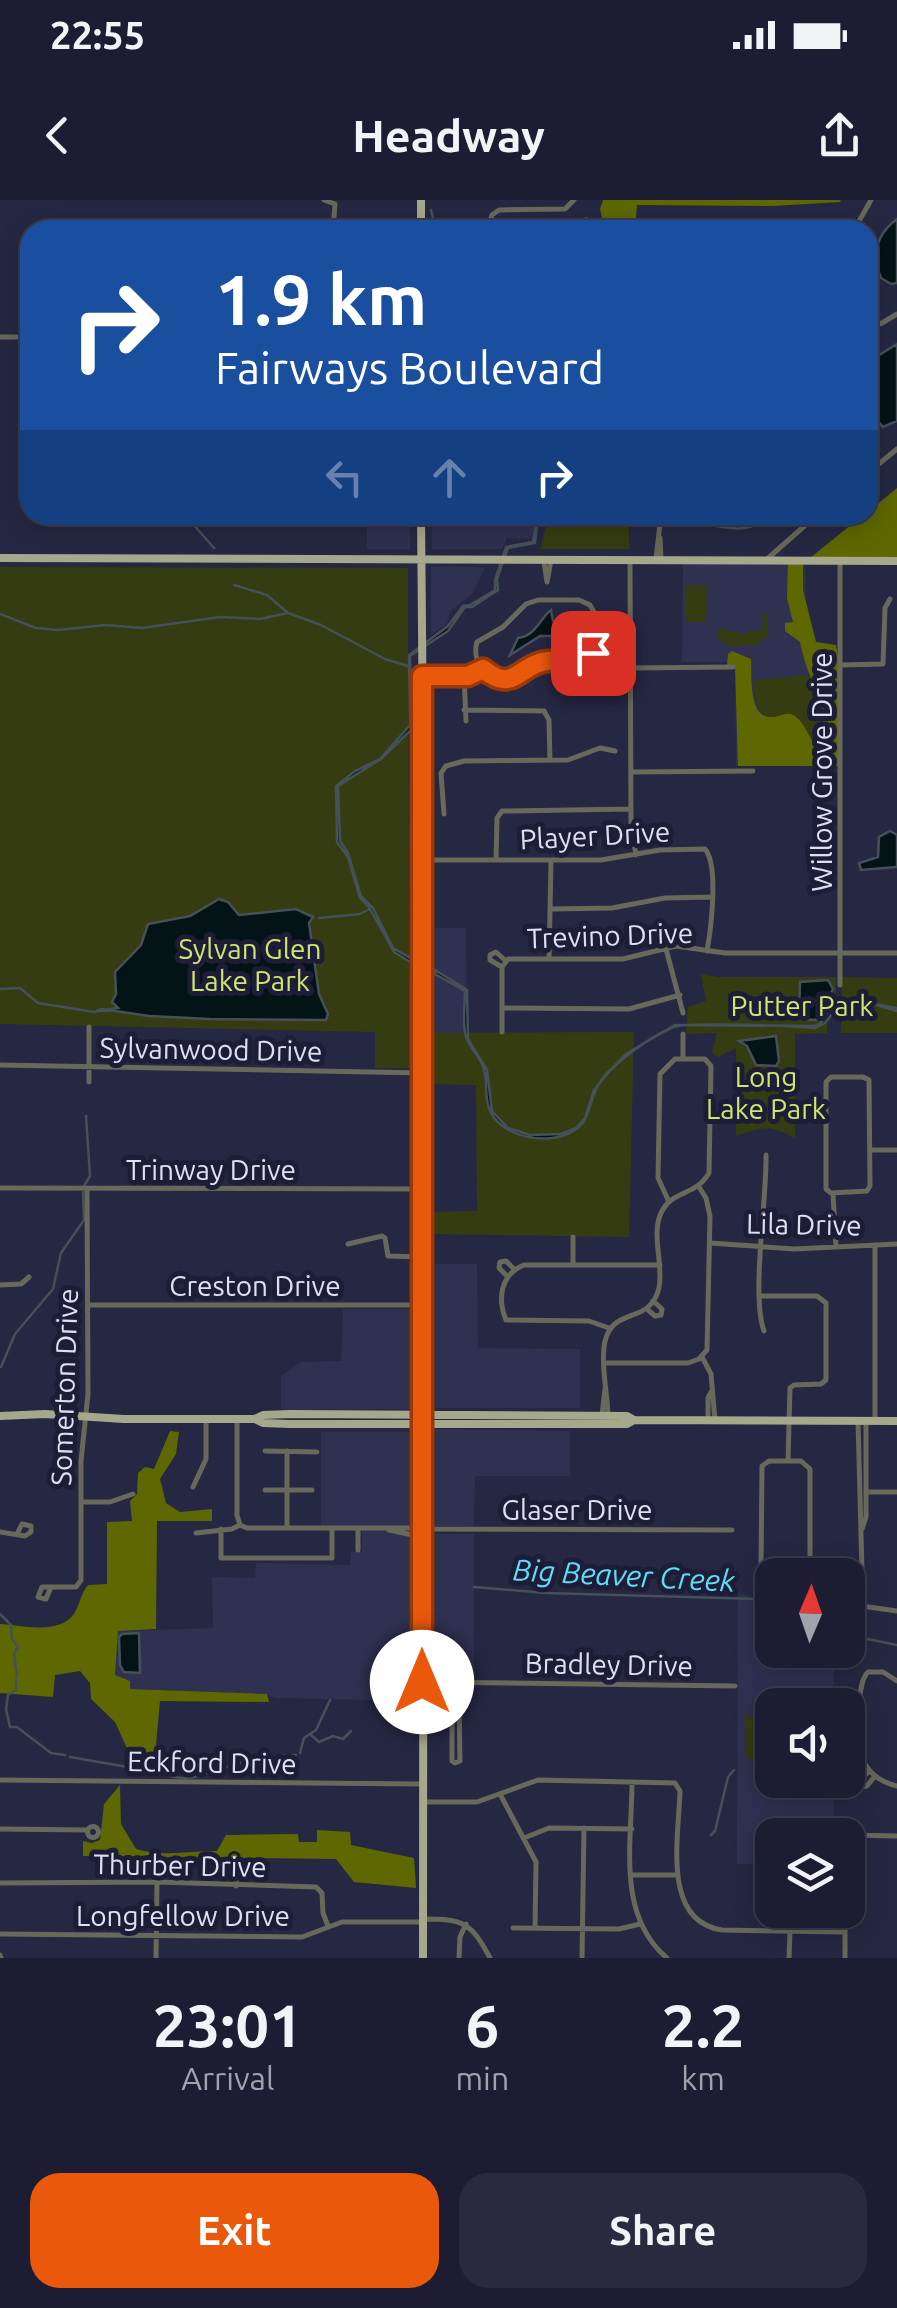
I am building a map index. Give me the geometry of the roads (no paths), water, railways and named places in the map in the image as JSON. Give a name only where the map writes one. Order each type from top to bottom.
[{"type":"main road","points":[[421,525],[423,1958]]},
{"type":"main road","points":[[0,558],[897,561]]},
{"type":"main road","points":[[255,1419],[264,1414],[399,1414],[422,1420]]},
{"type":"main road","points":[[290,1424],[294,1414]]},
{"type":"main road","points":[[396,1424],[399,1414]]},
{"type":"main road","points":[[0,1416],[237,1418],[255,1419],[263,1424],[396,1424],[545,1415],[634,1420],[897,1421]]},
{"type":"main road","points":[[542,1425],[545,1415]]},
{"type":"main road","points":[[564,1425],[565,1415]]},
{"type":"main road","points":[[449,1420],[564,1425],[611,1418]]},
{"type":"street","points":[[324,200],[333,202]]},
{"type":"street","points":[[489,220],[498,210],[564,209],[574,200]]},
{"type":"street","points":[[659,559],[660,525]]},
{"type":"street","points":[[767,560],[805,525]]},
{"type":"street","points":[[547,559],[544,576],[548,600]]},
{"type":"street","points":[[630,559],[631,809],[636,855]]},
{"type":"street","name":"Willow Grove Drive","points":[[840,560],[840,985]]},
{"type":"street","points":[[841,665],[883,664],[884,608],[890,599]]},
{"type":"street","points":[[548,600],[578,600],[592,607],[597,622],[593,653],[580,661],[537,663],[515,678],[493,676],[481,666],[475,652],[480,640],[502,627],[526,604],[548,600]]},
{"type":"street","points":[[422,672],[464,672],[481,666]]},
{"type":"street","points":[[630,668],[733,667]]},
{"type":"street","points":[[464,672],[466,721],[473,719],[473,710]]},
{"type":"street","points":[[464,710],[546,713],[550,760]]},
{"type":"street","points":[[444,814],[444,767],[468,761],[577,758],[602,748],[615,751]]},
{"type":"street","points":[[631,772],[753,771]]},
{"type":"street","points":[[496,860],[496,818],[502,811],[631,809]]},
{"type":"street","name":"Player Drive","points":[[424,860],[601,860],[665,850],[708,851],[712,896]]},
{"type":"street","points":[[548,959],[551,860]]},
{"type":"street","points":[[551,909],[612,908],[665,898],[712,896],[706,951]]},
{"type":"street","name":"Trevino Drive","points":[[502,1008],[504,964],[548,959],[623,959],[682,946],[706,951],[897,952]]},
{"type":"street","points":[[666,948],[683,1013]]},
{"type":"street","points":[[502,1032],[502,1008],[629,1009],[680,995]]},
{"type":"street","points":[[88,1082],[90,1027]]},
{"type":"street","points":[[683,1034],[683,1058]]},
{"type":"street","points":[[611,1418],[605,1389],[605,1339],[610,1329],[653,1302],[659,1287],[658,1224],[669,1202],[699,1188],[710,1168],[710,1064],[703,1058],[683,1058],[667,1064],[658,1080],[658,1178],[669,1202]]},
{"type":"street","name":"Sylvanwood Drive","points":[[0,1065],[422,1073]]},
{"type":"street","points":[[830,1192],[868,1190],[868,1078],[827,1078],[830,1192],[836,1247]]},
{"type":"street","points":[[870,1150],[897,1150]]},
{"type":"street","points":[[764,1331],[760,1296],[766,1155]]},
{"type":"street","name":"Trinway Drive","points":[[0,1188],[422,1189]]},
{"type":"street","name":"Somerton Drive","points":[[51,1587],[79,1586],[86,1416],[88,1188]]},
{"type":"street","points":[[605,1363],[684,1364],[702,1357],[710,1340],[710,1208],[699,1188]]},
{"type":"street","points":[[348,1244],[382,1236],[386,1238],[388,1256],[422,1257]]},
{"type":"street","points":[[573,1237],[573,1265]]},
{"type":"street","name":"Lila Drive","points":[[710,1244],[836,1247],[897,1244]]},
{"type":"street","points":[[862,1558],[862,1461],[876,1245]]},
{"type":"street","points":[[507,1276],[499,1268],[502,1261],[514,1269]]},
{"type":"street","points":[[610,1329],[592,1321],[506,1320],[502,1292],[507,1276],[528,1265],[660,1265]]},
{"type":"street","points":[[0,1285],[21,1284],[30,1277]]},
{"type":"street","points":[[760,1296],[817,1296],[826,1302],[826,1380],[791,1387],[788,1461]]},
{"type":"street","points":[[647,1309],[655,1316],[661,1314],[662,1308],[653,1302]]},
{"type":"street","name":"Creston Drive","points":[[88,1305],[422,1306]]},
{"type":"street","points":[[702,1357],[710,1370],[711,1420]]},
{"type":"street","points":[[237,1418],[240,1525]]},
{"type":"street","points":[[193,1488],[206,1460],[206,1419]]},
{"type":"street","points":[[265,1451],[317,1452]]},
{"type":"street","points":[[287,1452],[287,1528]]},
{"type":"street","points":[[762,1558],[762,1466],[768,1461],[804,1462],[810,1469],[810,1558]]},
{"type":"street","points":[[265,1490],[312,1490]]},
{"type":"street","points":[[862,1492],[897,1492]]},
{"type":"street","points":[[81,1502],[110,1502],[133,1494]]},
{"type":"street","name":"Glaser Drive","points":[[196,1533],[240,1525],[422,1531],[732,1530]]},
{"type":"street","points":[[221,1530],[221,1558],[332,1558],[332,1528]]},
{"type":"street","points":[[358,1529],[358,1550]]},
{"type":"street","points":[[0,1532],[17,1534]]},
{"type":"street","points":[[865,1606],[897,1611]]},
{"type":"street","points":[[897,1680],[883,1672],[866,1671],[860,1687],[861,1748],[873,1774],[897,1786]]},
{"type":"street","name":"Bradley Drive","points":[[422,1682],[735,1686]]},
{"type":"street","points":[[455,1733],[460,1760],[455,1763],[452,1761],[455,1702],[463,1682]]},
{"type":"street","points":[[442,1702],[455,1702]]},
{"type":"street","name":"Eckford Drive","points":[[0,1780],[423,1784]]},
{"type":"street","points":[[423,1802],[472,1802],[538,1780],[678,1784],[683,1904],[704,1925],[722,1930],[844,1932]]},
{"type":"street","points":[[632,1781],[632,1901],[640,1924],[661,1956]]},
{"type":"street","points":[[500,1794],[536,1865],[535,1928]]},
{"type":"street","points":[[524,1838],[546,1828],[632,1829]]},
{"type":"street","points":[[582,1958],[584,1828]]},
{"type":"street","points":[[0,1829],[88,1830]]},
{"type":"street","points":[[865,1835],[897,1836]]},
{"type":"street","points":[[236,1859],[236,1886]]},
{"type":"street","points":[[631,1874],[679,1876]]},
{"type":"street","points":[[156,1882],[156,1958]]},
{"type":"street","name":"Thurber Drive","points":[[0,1883],[316,1887],[322,1893],[328,1926]]},
{"type":"street","name":"Longfellow Drive","points":[[0,1934],[302,1937],[346,1922],[450,1919],[466,1924]]},
{"type":"street","points":[[460,1958],[460,1937],[466,1924],[478,1935],[490,1958]]},
{"type":"street","points":[[513,1928],[626,1929],[640,1924]]},
{"type":"street","points":[[844,1928],[844,1958]]},
{"type":"street","points":[[789,1958],[790,1931]]},
{"type":"waterway","points":[[431,210],[434,220]]},
{"type":"waterway","points":[[194,525],[214,548]]},
{"type":"waterway","points":[[234,585],[267,595],[288,613],[408,666]]},
{"type":"waterway","points":[[0,614],[36,628],[58,630],[105,625],[142,628],[220,617],[260,619],[288,613]]},
{"type":"waterway","points":[[319,918],[360,914],[370,909]]},
{"type":"waterway","points":[[0,989],[20,988],[38,1003],[94,1012]]},
{"type":"waterway","name":"Big Beaver Creek","points":[[84,1186],[90,1176],[86,1116]]},
{"type":"waterway","name":"Big Beaver Creek","points":[[1,1367],[15,1334],[53,1289],[61,1253],[84,1220],[83,1192]]},
{"type":"waterway","name":"Big Beaver Creek","points":[[474,1587],[755,1599]]},
{"type":"waterway","name":"Big Beaver Creek","points":[[0,1614],[11,1625],[12,1639],[18,1647],[14,1653],[17,1676]]},
{"type":"waterway","name":"Big Beaver Creek","points":[[865,1638],[897,1645]]},
{"type":"waterway","name":"Big Beaver Creek","points":[[16,1679],[16,1690],[8,1695],[6,1709],[10,1727],[17,1727],[51,1753],[65,1755]]},
{"type":"waterway","name":"Big Beaver Creek","points":[[300,1753],[304,1738],[316,1730],[330,1700]]},
{"type":"waterway","points":[[311,1735],[319,1742],[333,1736],[343,1739],[351,1731]]},
{"type":"waterway","name":"Big Beaver Creek","points":[[253,1758],[296,1755]]},
{"type":"waterway","name":"Big Beaver Creek","points":[[70,1757],[162,1773]]},
{"type":"waterway","name":"Big Beaver Creek","points":[[237,1764],[250,1759]]},
{"type":"waterway","name":"Big Beaver Creek","points":[[226,1767],[234,1765]]},
{"type":"waterway","name":"Big Beaver Creek","points":[[210,1772],[223,1768]]},
{"type":"waterway","points":[[711,1835],[728,1777],[734,1770]]},
{"type":"waterway","name":"Big Beaver Creek","points":[[165,1774],[186,1778],[207,1773]]},
{"type":"park label","name":"Sylvan Glen Lake Park","points":[[250,964]]},
{"type":"park label","name":"Putter Park","points":[[802,1005]]},
{"type":"park label","name":"Long Lake Park","points":[[766,1092]]}]
